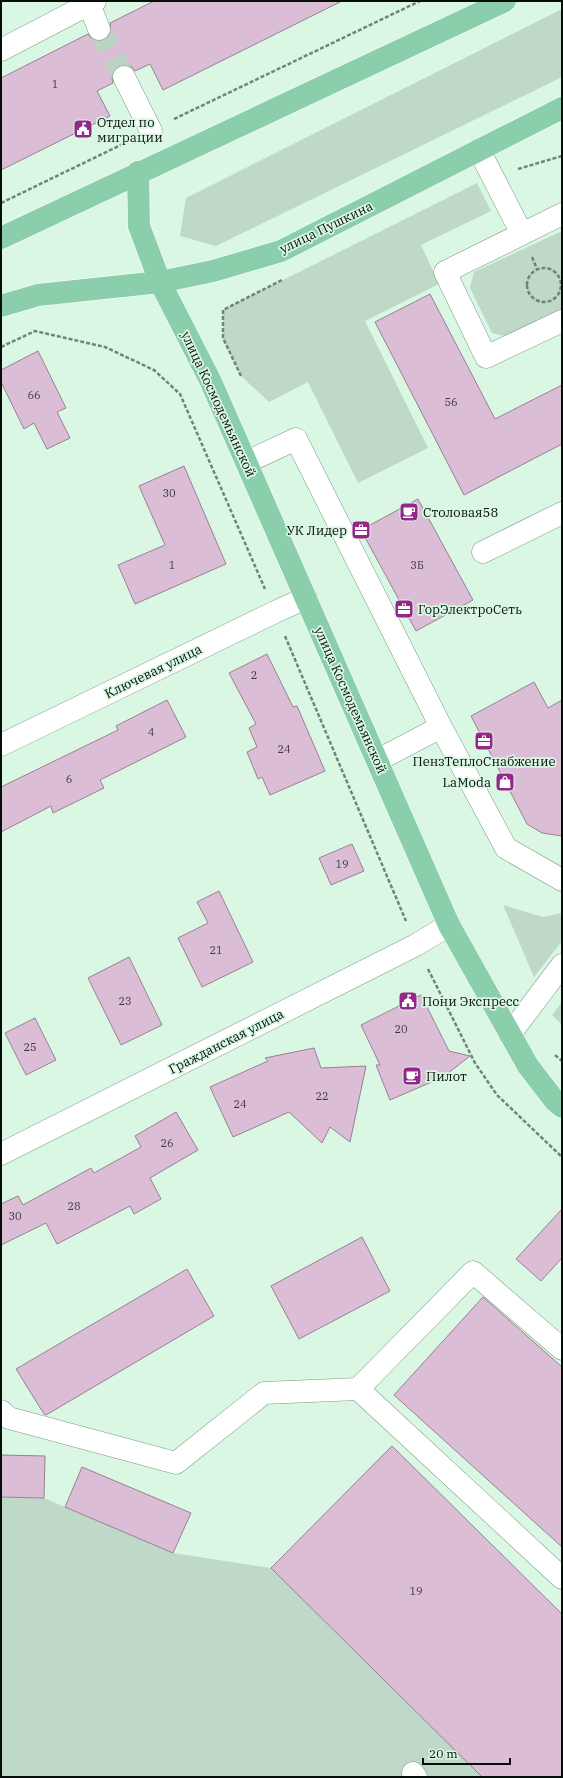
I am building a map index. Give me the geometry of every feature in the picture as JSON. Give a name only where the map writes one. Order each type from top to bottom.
[{"type":"main road","points":[[1,238],[138,172],[504,1]]},
{"type":"main road","name":"улица Пушкина","points":[[1,306],[38,295],[160,282],[213,271],[281,251],[562,108]]},
{"type":"main road","name":"улица Космодемьянской","points":[[138,172],[139,226],[160,282],[211,382],[378,760],[449,925],[528,1066],[555,1101],[562,1107]]},
{"type":"street","points":[[1,50],[92,3],[99,28]]},
{"type":"street","points":[[124,77],[151,131]]},
{"type":"street","points":[[479,150],[522,234]]},
{"type":"street","points":[[562,214],[445,272],[486,357],[562,320]]},
{"type":"street","points":[[246,462],[296,439],[441,727],[506,848],[562,880]]},
{"type":"street","points":[[483,552],[562,513]]},
{"type":"street","name":"Ключевая улица","points":[[1,745],[306,598]]},
{"type":"street","points":[[378,760],[441,727]]},
{"type":"street","name":"Гражданская улица","points":[[1,1154],[416,945],[449,925]]},
{"type":"street","points":[[510,1034],[562,965]]},
{"type":"street","points":[[1,1410],[9,1418],[176,1463],[264,1393],[358,1389],[473,1272],[562,1349]]},
{"type":"street","points":[[358,1389],[562,1578]]},
{"type":"path","points":[[1,203],[420,1]]},
{"type":"path","points":[[493,178],[562,156]]},
{"type":"path","points":[[542,268],[548,268],[558,274],[561,285],[558,295],[554,299],[543,303],[532,298],[529,294],[527,282],[532,272],[542,268]]},
{"type":"path","points":[[241,376],[223,338],[223,310],[286,278]]},
{"type":"path","points":[[1,347],[35,331],[105,347],[154,370],[180,394],[275,612],[416,945],[475,1063],[497,1095],[562,1157]]},
{"type":"green space","points":[[562,9],[562,77],[216,246],[180,236],[186,198]]},
{"type":"green space","points":[[477,183],[491,211],[421,245],[439,284],[365,321],[428,448],[358,483],[308,382],[269,402],[241,376],[223,338],[223,310]]},
{"type":"green space","points":[[562,231],[562,314],[513,338],[492,333],[470,288],[474,272]]},
{"type":"green space","points":[[503,905],[543,917],[562,913],[562,941],[534,977]]},
{"type":"green space","points":[[562,1002],[562,1025],[552,1015]]},
{"type":"green space","points":[[1,1497],[44,1498],[173,1553],[271,1568],[482,1777],[1,1777]]},
{"type":"building","points":[[154,1],[342,1],[163,90],[150,64],[135,71],[131,66],[119,66],[113,70],[113,83],[97,91],[110,116],[1,170],[1,78],[88,34],[92,39],[97,41],[104,40],[109,37],[111,31],[110,23]]},
{"type":"building","points":[[430,294],[495,419],[562,385],[562,444],[464,495],[375,322]]},
{"type":"building","points":[[38,351],[66,408],[57,412],[70,438],[47,449],[34,423],[24,429],[1,382],[1,370]]},
{"type":"building","points":[[184,466],[226,564],[135,604],[118,565],[165,545],[139,486]]},
{"type":"building","points":[[418,499],[473,600],[416,631],[361,530]]},
{"type":"building","points":[[267,654],[293,707],[297,706],[325,771],[270,795],[262,777],[258,779],[247,752],[257,747],[249,728],[256,724],[229,673]]},
{"type":"building","points":[[534,682],[548,708],[562,700],[562,836],[542,833],[527,824],[471,716]]},
{"type":"building","points":[[167,700],[186,737],[100,780],[104,788],[53,813],[51,806],[1,832],[1,787],[118,730],[116,726]]},
{"type":"building","points":[[352,844],[364,871],[331,885],[319,858]]},
{"type":"building","points":[[219,891],[253,962],[202,987],[178,938],[208,923],[197,902]]},
{"type":"building","points":[[129,957],[162,1025],[121,1045],[88,978]]},
{"type":"building","points":[[421,995],[449,1051],[470,1056],[443,1077],[390,1100],[376,1065],[380,1065],[361,1025]]},
{"type":"building","points":[[35,1018],[56,1060],[26,1075],[5,1033]]},
{"type":"building","points":[[314,1048],[321,1068],[366,1066],[350,1142],[330,1127],[322,1143],[289,1112],[233,1137],[210,1087],[268,1061],[265,1058]]},
{"type":"building","points":[[176,1112],[198,1150],[150,1178],[161,1199],[134,1214],[130,1206],[57,1244],[46,1223],[1,1245],[1,1204],[18,1196],[23,1205],[91,1168],[94,1173],[141,1147],[135,1136]]},
{"type":"building","points":[[562,1209],[562,1258],[541,1281],[516,1259]]},
{"type":"building","points":[[362,1237],[390,1291],[299,1339],[271,1286]]},
{"type":"building","points":[[187,1269],[214,1316],[46,1415],[44,1414],[16,1369]]},
{"type":"building","points":[[483,1297],[562,1367],[562,1547],[394,1395]]},
{"type":"building","points":[[392,1446],[562,1614],[562,1777],[482,1777],[271,1568]]},
{"type":"building","points":[[1,1455],[45,1456],[44,1498],[1,1497]]},
{"type":"building","points":[[82,1467],[191,1513],[173,1553],[65,1507]]},
{"type":"tunnel","points":[[99,29],[124,77]]},
{"type":"place","name":"Отдел по миграции","points":[[83,129]]},
{"type":"place","name":"Столовая58","points":[[409,512]]},
{"type":"place","name":"УК Лидер","points":[[361,530]]},
{"type":"place","name":"ГорЭлектроСеть","points":[[404,609]]},
{"type":"place","name":"ПензТеплоСнабжение","points":[[484,741]]},
{"type":"place","name":"LaModa","points":[[505,782]]},
{"type":"place","name":"Пони Экспресс","points":[[408,1001]]},
{"type":"place","name":"Пилот","points":[[412,1076]]}]
